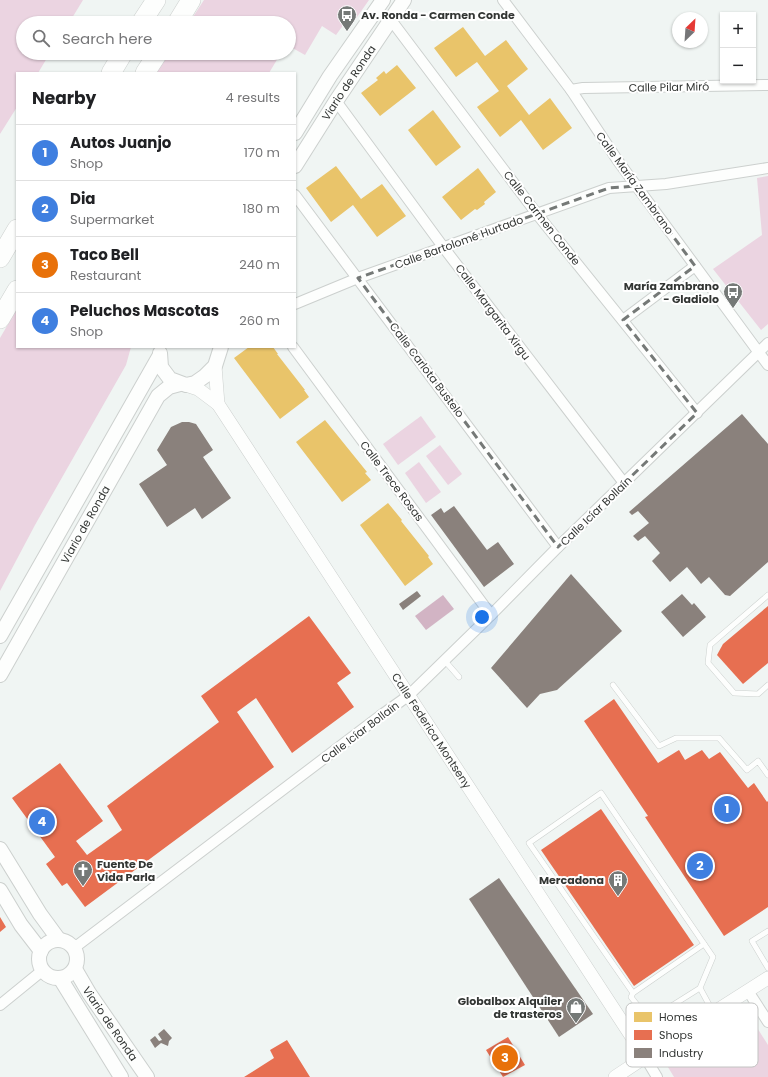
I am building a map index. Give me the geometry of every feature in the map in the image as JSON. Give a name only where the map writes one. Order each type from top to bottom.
[{"type":"highway","points":[[146,16],[156,0]]},
{"type":"highway","points":[[181,16],[191,0]]},
{"type":"highway","points":[[112,72],[119,60]]},
{"type":"highway","points":[[146,72],[153,60]]},
{"type":"highway","points":[[0,258],[16,231]]},
{"type":"highway","points":[[0,319],[16,292]]},
{"type":"main road","name":"Viario de Ronda","points":[[296,132],[330,76],[383,0]]},
{"type":"main road","name":"Viario de Ronda","points":[[296,164],[336,100],[404,0]]},
{"type":"main road","points":[[215,366],[221,348]]},
{"type":"main road","name":"Viario de Ronda","points":[[0,636],[161,351]]},
{"type":"main road","points":[[161,351],[161,367],[170,379],[183,384]]},
{"type":"main road","name":"Viario de Ronda","points":[[0,675],[158,396],[169,387],[195,383],[215,366]]},
{"type":"main road","points":[[0,849],[40,914],[59,940]]},
{"type":"main road","points":[[0,890],[21,925],[41,952]]},
{"type":"main road","points":[[59,940],[67,942],[74,948],[77,955],[77,962],[75,969],[71,973],[60,978],[48,975],[43,970],[39,958],[45,946],[51,941],[59,940]]},
{"type":"main road","name":"Viario de Ronda","points":[[75,969],[89,993],[147,1077]]},
{"type":"main road","name":"Viario de Ronda","points":[[60,978],[121,1077]]},
{"type":"street","name":"Calle María Zambrano","points":[[503,0],[571,90],[636,186],[768,365]]},
{"type":"street","name":"Calle Carmen Conde","points":[[391,20],[538,214],[697,412]]},
{"type":"street","name":"Calle Pilar Miró","points":[[571,90],[591,88],[768,85]]},
{"type":"street","name":"Calle Margarita Xirgu","points":[[336,100],[444,248],[624,483]]},
{"type":"street","name":"Calle Bartolomé Hurtado","points":[[296,304],[358,278],[609,188],[666,184],[768,168]]},
{"type":"street","name":"Calle Carlota Bustelo","points":[[296,196],[558,547]]},
{"type":"street","points":[[623,320],[695,266]]},
{"type":"street","name":"Calle Icíar Bollaín","points":[[74,948],[408,696],[492,615],[558,547],[768,343]]},
{"type":"street","name":"Calle Trece Rosas","points":[[294,348],[492,615]]},
{"type":"street","name":"Calle Federica Montseny","points":[[215,366],[218,404]]},
{"type":"street","name":"Calle Federica Montseny","points":[[183,384],[198,389],[218,404],[626,1028]]},
{"type":"street","points":[[0,1005],[43,970]]},
{"type":"street","points":[[729,1003],[768,978]]},
{"type":"street","points":[[748,991],[756,1003]]},
{"type":"street","points":[[758,1006],[768,1022]]},
{"type":"street","points":[[615,1077],[630,1067]]},
{"type":"street","points":[[651,1067],[657,1077]]},
{"type":"lane","points":[[768,595],[710,645],[708,663],[734,693],[758,694],[768,685]]},
{"type":"lane","points":[[444,660],[459,677]]},
{"type":"lane","points":[[613,685],[659,746],[676,738],[719,738],[747,770],[758,761],[768,775]]},
{"type":"lane","points":[[633,993],[529,843],[601,793],[713,957],[700,988],[676,1003]]},
{"type":"lane","points":[[768,931],[752,941],[768,968]]},
{"type":"lane","points":[[636,1003],[631,997],[633,993],[704,944]]},
{"type":"lane","points":[[700,988],[709,1003]]},
{"type":"highlighted area","points":[[636,186],[695,266],[623,320],[697,413],[558,547],[358,278],[609,188]]},
{"type":"shaded area","points":[[0,0],[83,0],[73,16],[16,16],[16,60],[46,60],[39,72],[16,72],[16,109],[0,134]]},
{"type":"shaded area","points":[[204,0],[369,0],[350,27],[344,24],[336,35],[322,26],[305,55],[296,50],[296,16],[194,16]]},
{"type":"shaded area","points":[[164,60],[277,60],[270,72],[157,72]]},
{"type":"shaded area","points":[[768,176],[768,324],[761,330],[713,269],[762,235],[757,178]]},
{"type":"shaded area","points":[[16,311],[16,348],[131,348],[126,365],[35,525],[0,591],[0,338]]},
{"type":"shaded area","points":[[421,416],[436,437],[398,465],[383,444]]},
{"type":"shaded area","points":[[440,445],[462,474],[448,485],[426,456]]},
{"type":"shaded area","points":[[419,462],[441,492],[426,503],[405,473]]},
{"type":"shaded area","points":[[443,595],[454,609],[426,630],[415,616]]},
{"type":"shaded area","points":[[758,1029],[768,1045],[768,1077],[674,1077],[668,1067],[758,1067]]},
{"type":"building: Homes","points":[[463,27],[485,56],[506,40],[528,69],[507,86],[529,115],[550,98],[572,128],[543,150],[521,120],[500,137],[477,107],[499,91],[477,62],[456,77],[434,48]]},
{"type":"building: Homes","points":[[397,65],[416,88],[380,116],[361,93],[378,80],[376,78],[384,71],[386,74]]},
{"type":"building: Homes","points":[[433,110],[461,147],[436,166],[408,130]]},
{"type":"building: Homes","points":[[336,166],[361,199],[382,184],[406,216],[377,237],[353,205],[331,222],[306,188]]},
{"type":"building: Homes","points":[[478,168],[496,192],[484,202],[485,204],[477,210],[475,209],[461,220],[442,197]]},
{"type":"building: Homes","points":[[248,348],[274,348],[309,397],[280,419],[234,358]]},
{"type":"building: Homes","points":[[325,420],[367,472],[365,473],[371,480],[342,502],[296,442]]},
{"type":"building: Homes","points":[[388,503],[429,556],[428,557],[433,564],[405,586],[360,525]]},
{"type":"building: Shops","points":[[768,606],[768,663],[743,684],[717,655],[723,644]]},
{"type":"building: Shops","points":[[309,616],[351,673],[337,683],[354,707],[292,753],[256,698],[237,712],[274,767],[85,907],[67,883],[62,886],[46,864],[55,857],[12,798],[60,763],[103,821],[76,841],[87,855],[122,830],[107,806],[219,722],[201,696]]},
{"type":"building: Shops","points":[[614,699],[658,763],[679,750],[685,760],[702,750],[709,759],[720,752],[748,788],[754,783],[767,802],[768,801],[768,907],[724,936],[645,817],[648,816],[584,721]]},
{"type":"building: Shops","name":"Mercadona","points":[[601,809],[694,945],[634,986],[541,850]]},
{"type":"building: Shops","points":[[0,917],[6,927],[0,932]]},
{"type":"building: Shops","points":[[508,1037],[525,1065],[503,1077],[486,1050]]},
{"type":"building: Shops","points":[[287,1040],[310,1077],[244,1077],[274,1058],[270,1050]]},
{"type":"building: Industry","points":[[742,414],[768,444],[768,562],[730,596],[725,595],[709,577],[701,584],[687,567],[670,582],[652,561],[660,553],[645,536],[638,541],[633,536],[649,523],[638,511],[632,515],[629,512]]},
{"type":"building: Industry","points":[[182,422],[196,424],[213,450],[203,457],[231,498],[202,519],[195,508],[167,527],[139,484],[167,465],[157,450],[171,427]]},
{"type":"building: Industry","points":[[454,506],[487,550],[498,542],[514,564],[484,587],[431,515],[441,508],[444,513]]},
{"type":"building: Industry","points":[[571,574],[622,631],[557,690],[540,694],[527,708],[491,668]]},
{"type":"building: Industry","points":[[417,591],[421,596],[403,610],[399,604]]},
{"type":"building: Industry","points":[[682,594],[692,605],[694,603],[706,617],[683,637],[661,612]]},
{"type":"building: Industry","points":[[499,878],[593,1014],[559,1037],[469,899]]},
{"type":"building: Industry","points":[[164,1029],[172,1038],[169,1041],[168,1046],[161,1043],[155,1048],[150,1040],[155,1036],[159,1041],[162,1040],[158,1034]]},
{"type":"place","name":"Av. Ronda - Carmen Conde","points":[[347,32]]},
{"type":"place","name":"María Zambrano - Gladiolo","points":[[733,309]]},
{"type":"place","name":"Autos Juanjo","points":[[727,809]]},
{"type":"place","name":"Peluchos Mascotas","points":[[42,822]]},
{"type":"place","name":"Dia","points":[[700,866]]},
{"type":"place","name":"Fuente De Vida Parla","points":[[83,887]]},
{"type":"place","name":"Mercadona","points":[[618,897]]},
{"type":"place","name":"Globalbox Alquiler de trasteros","points":[[576,1024]]},
{"type":"place","name":"Taco Bell","points":[[505,1058]]}]
